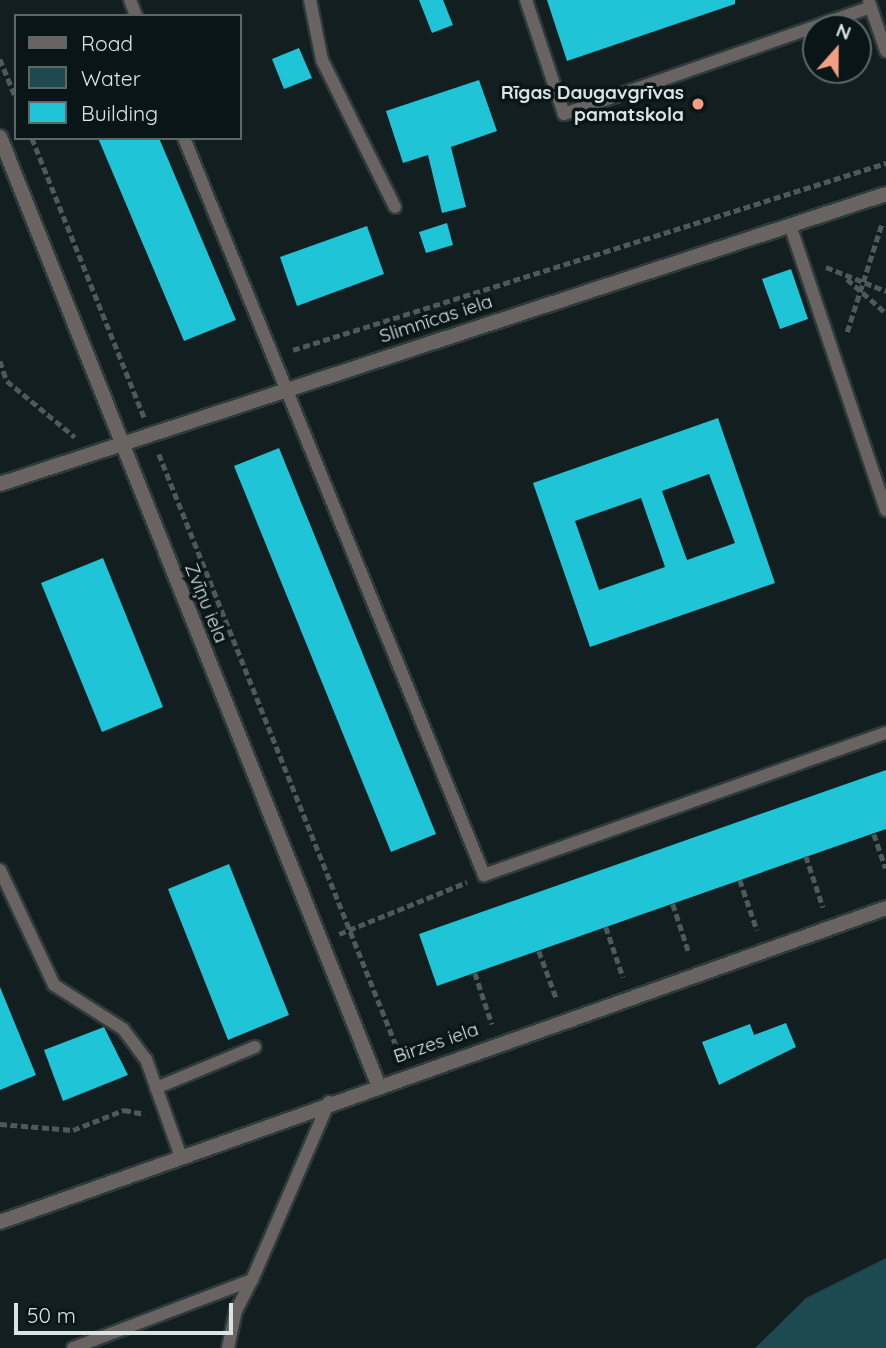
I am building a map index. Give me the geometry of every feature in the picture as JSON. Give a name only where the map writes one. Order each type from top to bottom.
[{"type":"street","name":"Zvīņu iela","points":[[0,136],[377,1084]]},
{"type":"street","name":"Slimnīcas iela","points":[[0,484],[282,389],[886,194]]},
{"type":"street","name":"Birzes iela","points":[[0,1222],[329,1101],[886,908]]},
{"type":"lane","points":[[310,0],[322,60],[395,207]]},
{"type":"lane","points":[[526,0],[564,114],[870,4],[886,51]]},
{"type":"lane","points":[[185,140],[282,389],[484,875],[886,733]]},
{"type":"lane","points":[[790,225],[886,510]]},
{"type":"lane","points":[[0,870],[54,985],[123,1029],[146,1059],[181,1157]]},
{"type":"lane","points":[[156,1088],[255,1047]]},
{"type":"lane","points":[[228,1348],[236,1311],[329,1101]]},
{"type":"lane","points":[[73,1348],[252,1280]]},
{"type":"path","points":[[0,59],[14,94]]},
{"type":"path","points":[[33,140],[407,1074]]},
{"type":"path","points":[[270,357],[886,163]]},
{"type":"path","points":[[836,364],[882,223]]},
{"type":"path","points":[[800,255],[845,277],[886,290]]},
{"type":"path","points":[[845,277],[886,313]]},
{"type":"path","points":[[0,361],[7,381],[95,453]]},
{"type":"path","points":[[874,834],[886,868]]},
{"type":"path","points":[[806,856],[822,907]]},
{"type":"path","points":[[321,942],[484,875]]},
{"type":"path","points":[[740,880],[757,930]]},
{"type":"path","points":[[673,904],[689,953]]},
{"type":"path","points":[[606,927],[623,977]]},
{"type":"path","points":[[539,951],[557,1000]]},
{"type":"path","points":[[475,973],[492,1024]]},
{"type":"path","points":[[0,1124],[73,1130],[124,1110],[167,1119]]},
{"type":"water","points":[[886,1258],[886,1348],[755,1348],[806,1298]]},
{"type":"building","points":[[419,0],[443,0],[453,25],[432,33]]},
{"type":"building","points":[[547,0],[735,0],[735,4],[567,61]]},
{"type":"building","points":[[299,48],[312,78],[284,89],[272,59]]},
{"type":"building","points":[[479,80],[497,131],[451,147],[466,207],[442,213],[428,155],[403,163],[386,111]]},
{"type":"building","points":[[99,140],[160,140],[236,320],[184,341]]},
{"type":"building","points":[[447,223],[453,245],[426,253],[419,232]]},
{"type":"building","points":[[367,226],[384,274],[297,306],[280,257]]},
{"type":"building","points":[[791,269],[808,319],[780,329],[762,279]]},
{"type":"building","points":[[718,418],[775,583],[590,647],[533,483]],"holes":[[[709,474],[735,543],[687,560],[662,491]],[[641,498],[665,567],[599,590],[575,521]]]},
{"type":"building","points":[[279,448],[436,834],[391,852],[234,466]]},
{"type":"building","points":[[103,558],[163,707],[102,732],[41,583]]},
{"type":"building","points":[[886,770],[886,829],[437,986],[419,934]]},
{"type":"building","points":[[229,864],[289,1015],[228,1040],[168,889]]},
{"type":"building","points":[[0,987],[36,1075],[0,1090]]},
{"type":"building","points":[[786,1023],[796,1047],[719,1085],[702,1042],[750,1024],[754,1035]]},
{"type":"building","points":[[104,1027],[128,1075],[63,1101],[44,1050]]},
{"type":"place","name":"Rīgas Daugavgrīvas pamatskola","points":[[698,104]]}]
